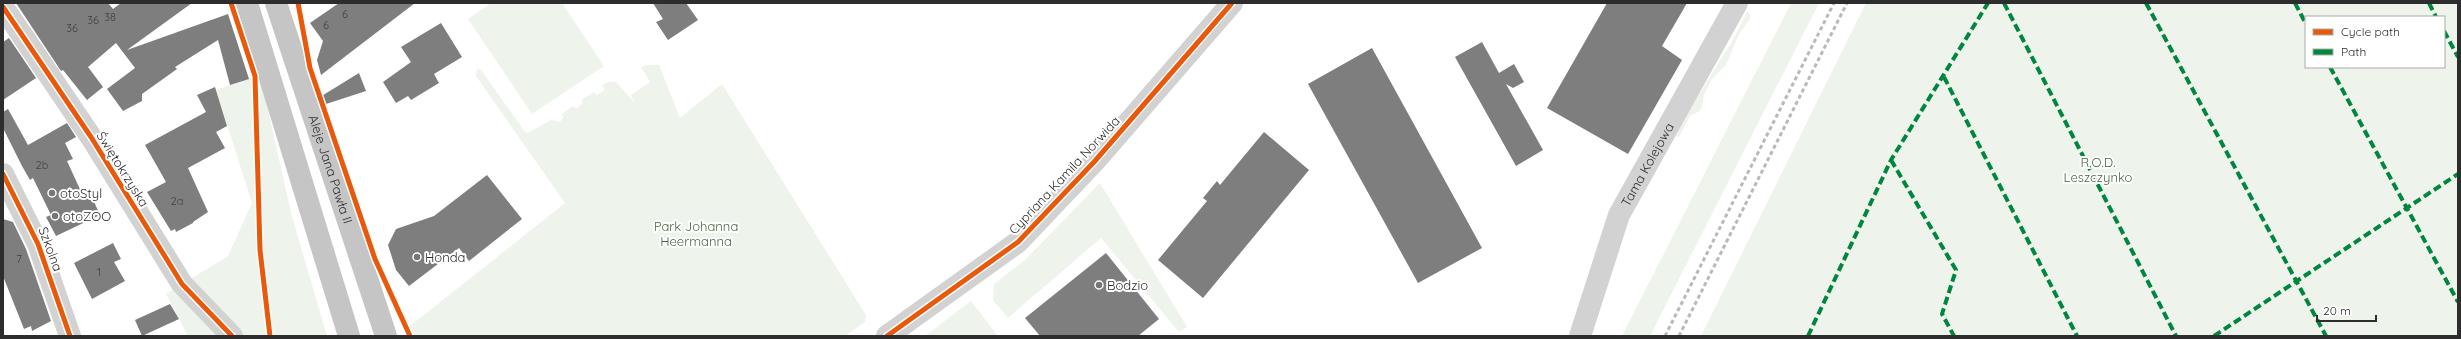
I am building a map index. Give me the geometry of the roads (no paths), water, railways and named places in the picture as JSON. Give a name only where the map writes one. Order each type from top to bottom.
[{"type":"main road","points":[[248,3],[348,336]]},
{"type":"main road","name":"Aleje Jana Pawła II","points":[[276,3],[386,336]]},
{"type":"street","name":"Cypriana Kamila Norwida","points":[[890,335],[1018,242],[1094,162],[1232,3]]},
{"type":"street","name":"Tama Kolejowa","points":[[1580,336],[1619,215],[1737,3]]},
{"type":"street","name":"Świętokrzyska","points":[[3,7],[91,137],[182,284],[232,336]]},
{"type":"street","name":"Szkolna","points":[[6,188],[38,244],[69,335]]},
{"type":"railway","points":[[1665,336],[1834,3]]},
{"type":"railway","points":[[1679,336],[1847,3]]},
{"type":"place","name":"otoStyl","points":[[52,193]]},
{"type":"place","name":"otoZOO","points":[[55,216]]},
{"type":"place","name":"Honda","points":[[417,257]]},
{"type":"place","name":"Bodzio","points":[[1099,285]]},
{"type":"park label","name":"R.O.D. Leszczynko","points":[[2098,170]]},
{"type":"park label","name":"Park Johanna Heermanna","points":[[696,234]]}]
